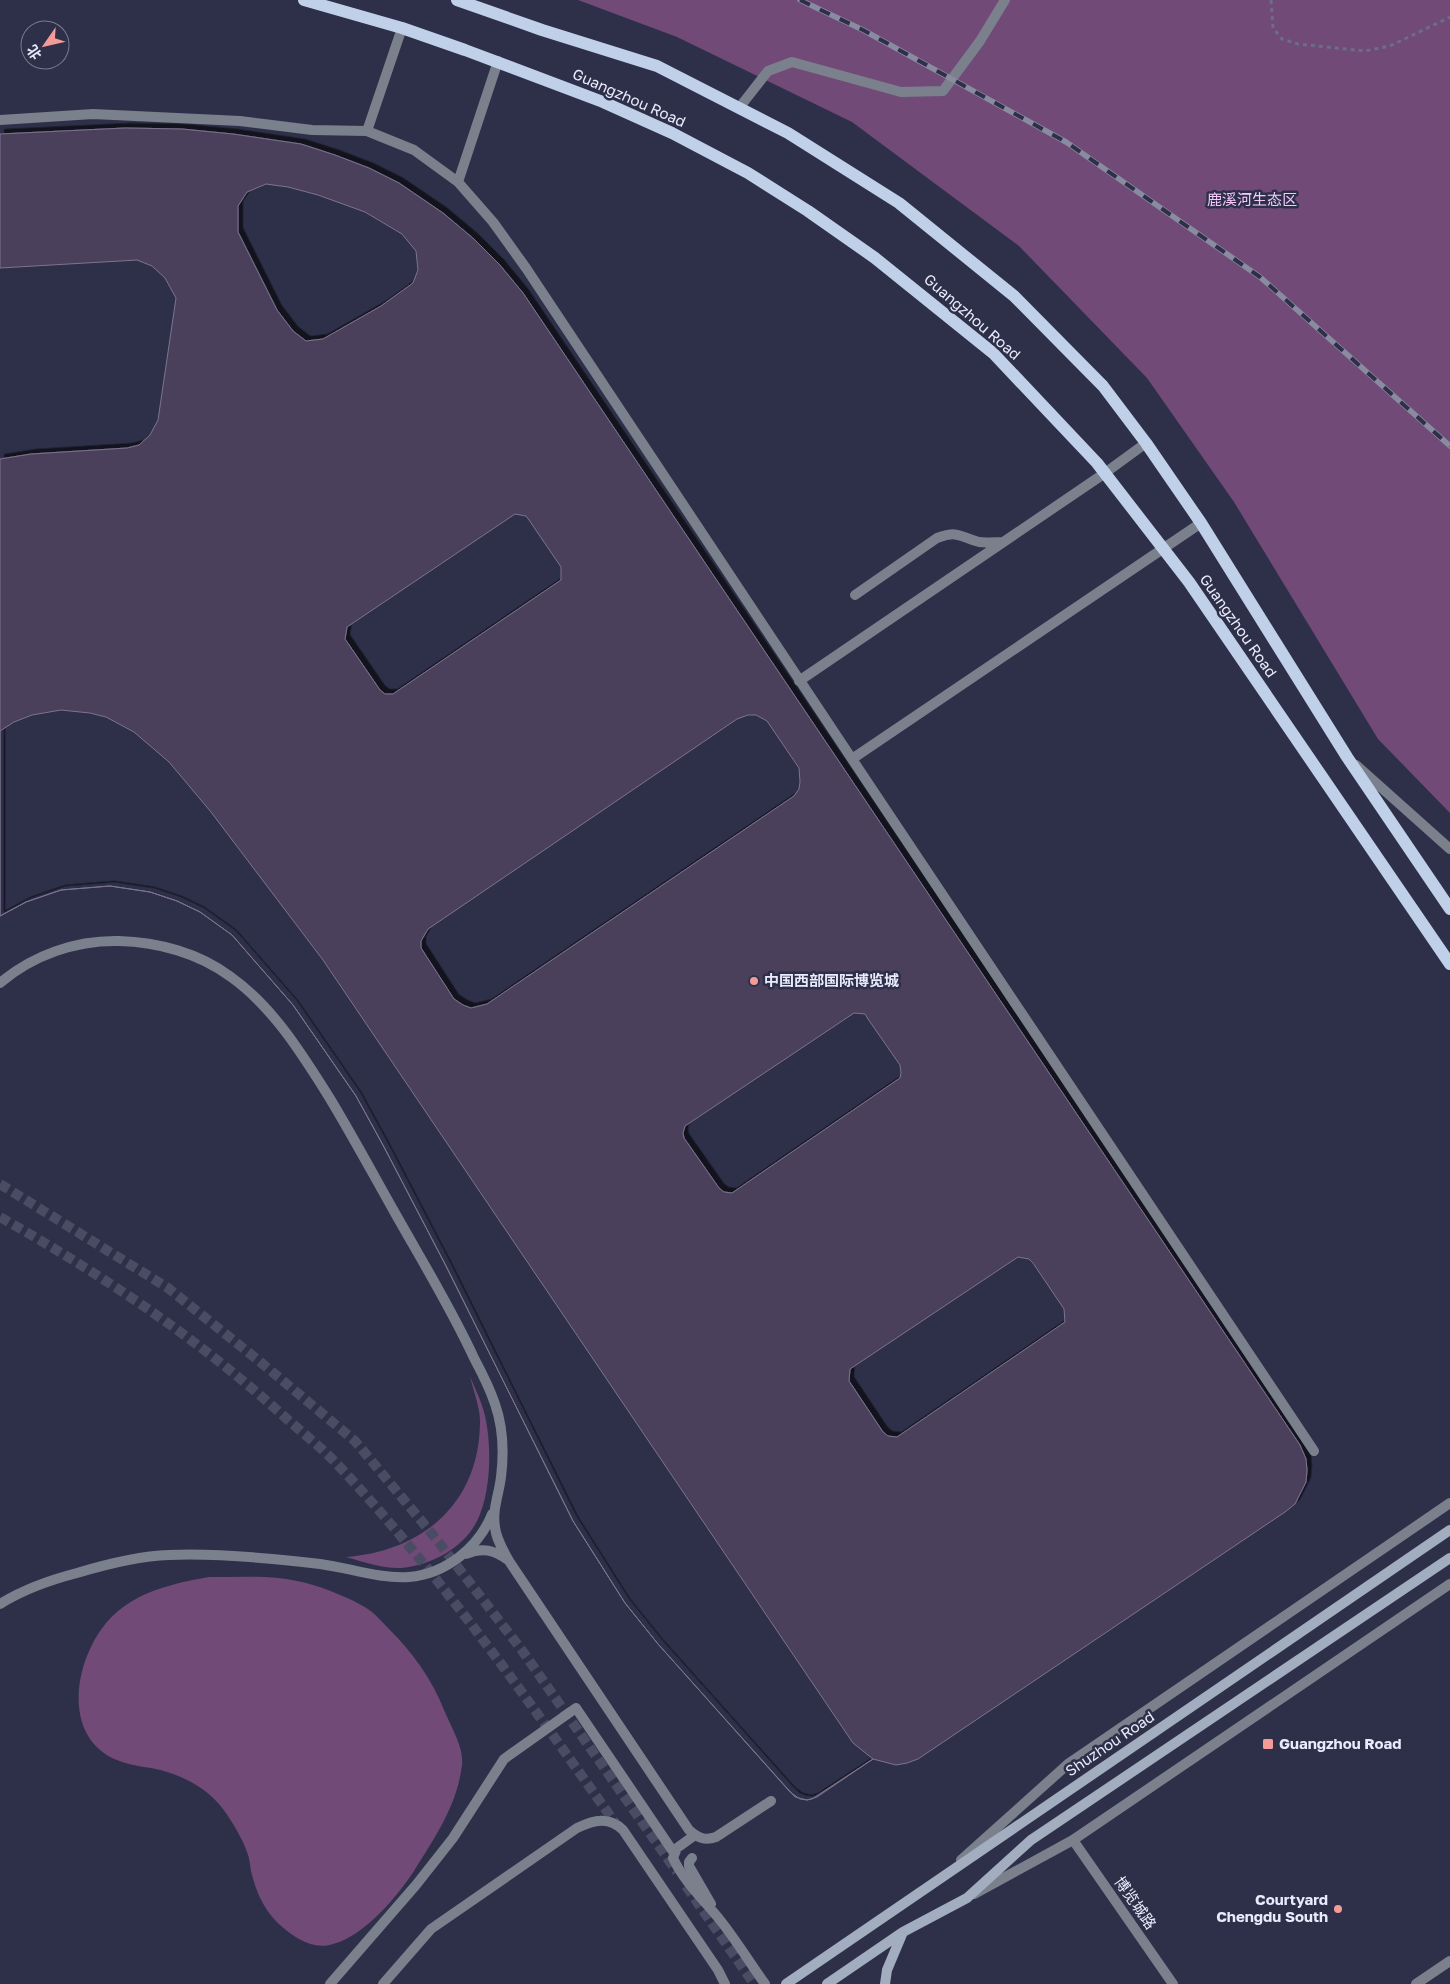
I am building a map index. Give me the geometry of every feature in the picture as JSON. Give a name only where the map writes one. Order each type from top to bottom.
[{"type":"main road","name":"Guangzhou Road","points":[[304,0],[402,28],[498,62],[603,102],[672,133],[748,173],[808,211],[875,258],[993,353],[1105,473],[1164,550],[1450,964]]},
{"type":"main road","name":"Guangzhou Road","points":[[457,0],[542,30],[657,66],[796,138],[899,203],[1006,290],[1103,386],[1146,442],[1201,523],[1347,757],[1450,909]]},
{"type":"main road","name":"Shuzhou Road","points":[[786,1984],[1450,1530]]},
{"type":"main road","points":[[827,1984],[903,1932],[967,1898],[1031,1840],[1450,1558]]},
{"type":"main road","points":[[885,1984],[887,1970],[903,1932]]},
{"type":"street","points":[[739,108],[768,71],[792,62],[902,92],[943,91],[980,41],[1005,0]]},
{"type":"street","points":[[367,131],[402,28]]},
{"type":"street","points":[[458,182],[498,62]]},
{"type":"street","points":[[0,120],[93,114],[240,121],[312,130],[367,131],[414,150],[458,182],[494,222],[526,268],[799,681],[1314,1451]]},
{"type":"street","points":[[799,681],[1105,473],[1146,442]]},
{"type":"street","points":[[852,760],[1164,550],[1201,523]]},
{"type":"street","points":[[855,595],[937,538],[949,534],[962,535],[982,543],[1004,542]]},
{"type":"street","points":[[1347,757],[1450,849]]},
{"type":"street","points":[[0,983],[9,975],[38,958],[61,950],[89,942],[134,941],[198,958],[230,976],[277,1021],[309,1065],[349,1130],[462,1332],[496,1405],[503,1448],[501,1478],[494,1509],[481,1537],[459,1558]]},
{"type":"street","points":[[944,1876],[1068,1764],[1450,1503]]},
{"type":"street","points":[[494,1509],[498,1538],[509,1561],[689,1830],[695,1835],[708,1840],[716,1837],[771,1801]]},
{"type":"street","points":[[0,1604],[19,1592],[61,1577],[136,1558],[169,1555],[260,1558],[323,1565],[394,1577],[411,1577],[431,1572],[482,1549],[491,1550],[509,1561]]},
{"type":"street","points":[[967,1898],[1073,1840],[1450,1584]]},
{"type":"street","points":[[0,1594],[19,1592]]},
{"type":"street","points":[[330,1984],[416,1885],[453,1838],[504,1759],[576,1708],[674,1853]]},
{"type":"street","points":[[382,1984],[431,1929],[577,1828],[590,1822],[607,1820],[623,1830],[718,1970],[725,1984]]},
{"type":"street","points":[[695,1835],[677,1848],[673,1858],[690,1886],[720,1920]]},
{"type":"street","name":"博览城路","points":[[1073,1840],[1173,1984]]},
{"type":"street","points":[[692,1858],[689,1866],[720,1920],[765,1984]]},
{"type":"street","points":[[1416,1984],[1450,1961]]},
{"type":"path","points":[[1271,0],[1273,28],[1282,39],[1298,44],[1365,51],[1390,46],[1450,18]]},
{"type":"green space","name":"鹿溪河生态区","points":[[578,0],[1450,0],[1450,813],[1378,739],[1234,502],[1147,378],[1019,246],[852,122],[677,37]]},
{"type":"green space","points":[[470,1376],[485,1416],[489,1441],[488,1484],[482,1510],[471,1531],[446,1554],[413,1566],[402,1568],[388,1567],[346,1557],[374,1553],[400,1545],[423,1533],[442,1517],[458,1498],[470,1476],[477,1450],[480,1421],[478,1404]]},
{"type":"green space","points":[[209,1577],[264,1577],[297,1581],[336,1593],[365,1607],[397,1638],[421,1666],[434,1688],[459,1744],[462,1765],[459,1780],[450,1808],[430,1846],[399,1892],[368,1924],[345,1940],[320,1946],[303,1941],[290,1933],[275,1920],[259,1895],[243,1843],[221,1806],[195,1784],[174,1774],[136,1766],[112,1758],[99,1749],[89,1737],[83,1724],[79,1709],[80,1678],[90,1649],[111,1618],[124,1606],[155,1590]]},
{"type":"building","name":"中国西部国际博览城","points":[[125,128],[182,129],[301,144],[369,168],[399,183],[443,213],[474,239],[499,264],[523,293],[1300,1445],[1306,1459],[1306,1482],[1295,1504],[918,1759],[896,1765],[873,1759],[817,1797],[807,1800],[800,1799],[790,1792],[658,1644],[625,1603],[573,1521],[446,1266],[356,1096],[293,1005],[232,935],[200,912],[177,901],[150,892],[110,886],[61,890],[26,902],[0,916],[0,459],[31,454],[127,448],[139,445],[150,435],[158,420],[176,298],[165,278],[152,266],[137,260],[0,268],[0,134]],"holes":[[[266,184],[288,187],[318,195],[365,212],[402,234],[416,251],[418,270],[413,283],[381,306],[323,339],[306,341],[293,331],[277,310],[238,232],[238,206],[247,192]],[[515,514],[526,516],[561,567],[561,580],[393,694],[385,694],[380,690],[345,639],[347,627]],[[748,715],[756,715],[767,721],[799,768],[799,789],[794,796],[487,1004],[471,1008],[454,999],[421,948],[421,941],[428,929],[737,719]],[[854,1013],[865,1014],[900,1065],[900,1078],[732,1193],[724,1192],[719,1188],[684,1138],[685,1126]],[[1018,1257],[1029,1259],[1033,1263],[1064,1309],[1065,1322],[897,1437],[888,1436],[883,1432],[849,1381],[850,1369]]]},
{"type":"building","points":[[61,710],[106,717],[134,732],[169,762],[211,812],[323,960],[853,1743],[873,1759],[812,1799],[807,1800],[795,1797],[658,1644],[625,1603],[573,1521],[446,1266],[356,1096],[293,1005],[232,935],[200,912],[177,901],[150,892],[110,886],[61,890],[26,902],[0,916],[0,731],[14,722],[32,715]]},
{"type":"tunnel","points":[[0,1184],[168,1288],[355,1441],[433,1535],[521,1649],[677,1872]]},
{"type":"tunnel","points":[[0,1217],[39,1239],[150,1310],[220,1362],[331,1458],[376,1507],[449,1595],[518,1687],[618,1827]]},
{"type":"tunnel","points":[[686,1886],[754,1984]]},
{"type":"railway","points":[[800,0],[863,30],[1066,142],[1260,277],[1450,446]]},
{"type":"place","name":"中国西部国际博览城","points":[[754,981]]},
{"type":"place","name":"Guangzhou Road","points":[[1268,1744]]},
{"type":"place","name":"Courtyard Chengdu South","points":[[1338,1909]]}]
